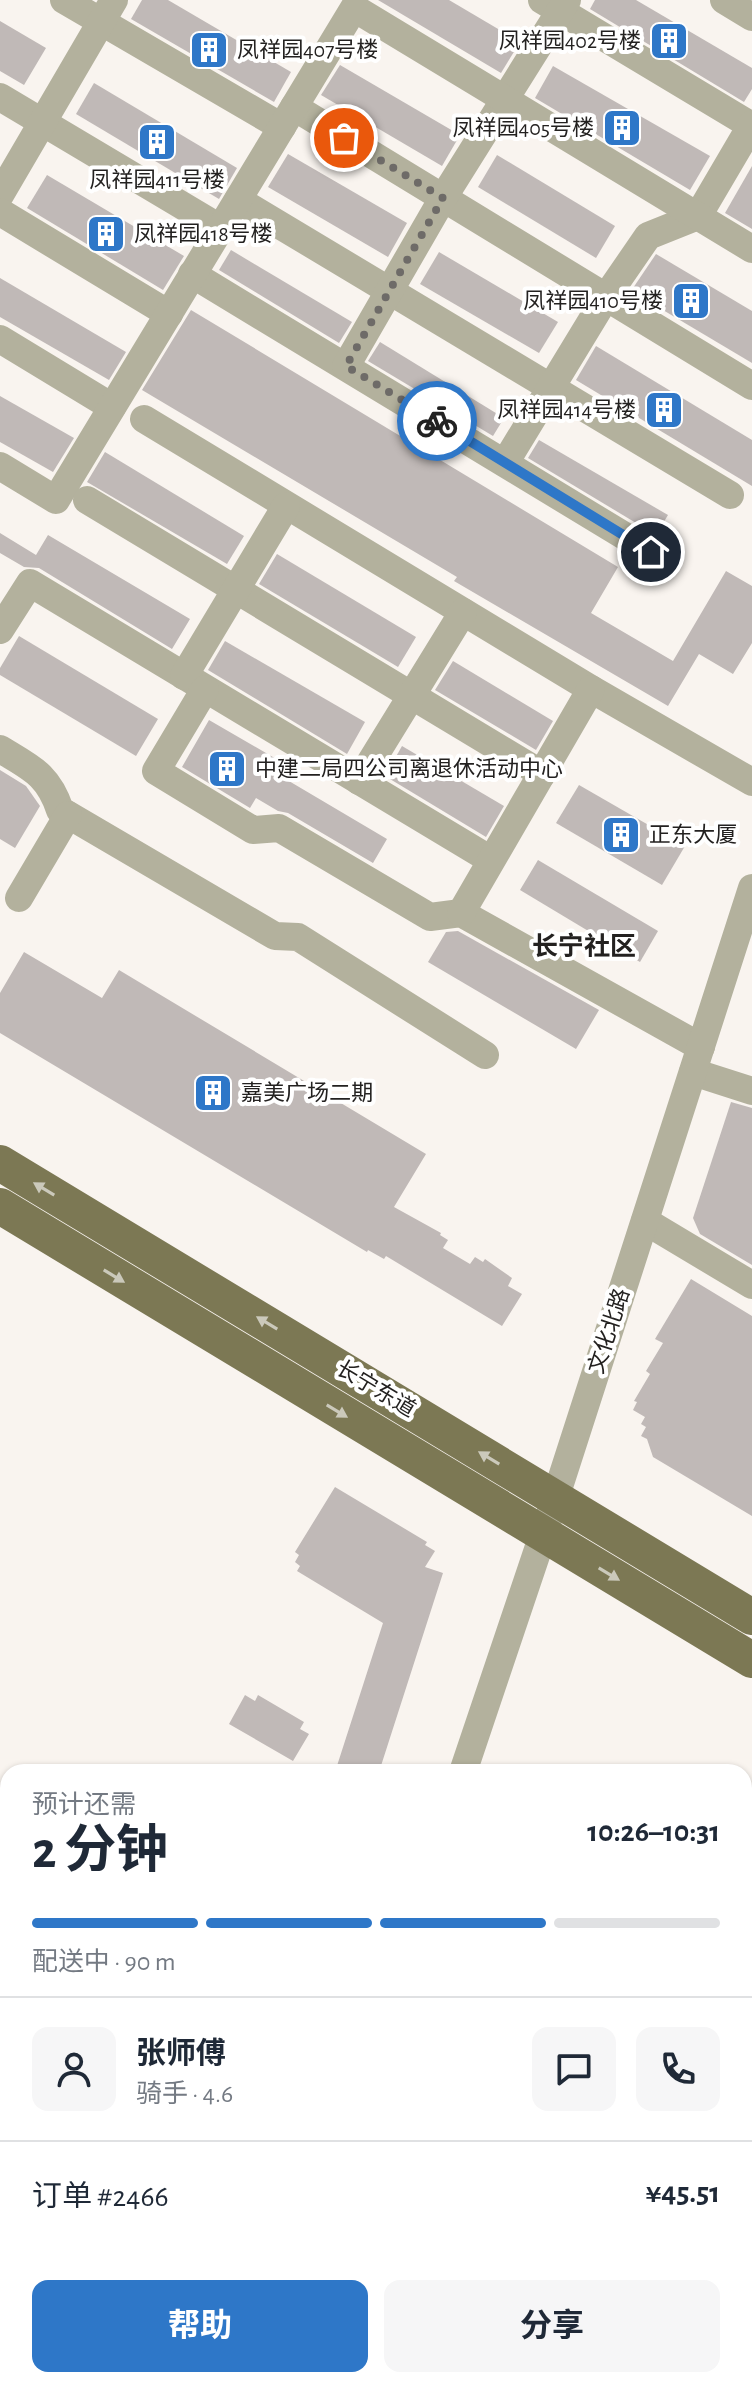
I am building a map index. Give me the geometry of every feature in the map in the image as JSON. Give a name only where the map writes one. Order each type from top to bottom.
[{"type":"main road","name":"长宁东道","points":[[0,1163],[752,1617]]},
{"type":"main road","name":"长宁东道","points":[[0,1206],[752,1660]]},
{"type":"street","points":[[64,0],[107,11],[288,117],[443,198],[752,386]]},
{"type":"street","points":[[724,0],[752,17]]},
{"type":"street","points":[[346,366],[443,198],[505,99],[556,4],[752,125],[698,216],[648,236],[606,297],[505,463]]},
{"type":"street","points":[[0,466],[56,500],[354,8],[752,249]]},
{"type":"street","points":[[0,195],[107,11]]},
{"type":"street","points":[[0,97],[220,228]]},
{"type":"street","points":[[238,200],[730,495]]},
{"type":"street","points":[[0,212],[169,314]]},
{"type":"street","points":[[192,274],[651,552]]},
{"type":"street","points":[[0,339],[112,407]]},
{"type":"street","points":[[144,419],[591,689],[752,782]]},
{"type":"street","points":[[87,500],[542,774]]},
{"type":"street","points":[[286,506],[236,589],[156,771],[253,830],[279,828],[430,917],[461,913],[752,1091]]},
{"type":"street","points":[[4,615],[30,583],[491,860]]},
{"type":"street","points":[[359,781],[463,612]]},
{"type":"street","points":[[461,913],[591,689]]},
{"type":"street","points":[[0,749],[43,775],[54,791],[60,810],[275,936],[298,937],[485,1055]]},
{"type":"street","points":[[19,898],[68,815]]},
{"type":"street","name":"文化北路","points":[[466,1764],[555,1499],[752,888]]},
{"type":"street","points":[[645,1221],[752,1285]]},
{"type":"building","name":"凤祥园407号楼","points":[[142,0],[168,0],[291,72],[274,102],[131,19]]},
{"type":"building","points":[[378,0],[449,0],[520,42],[501,73]]},
{"type":"building","name":"凤祥园402号楼","points":[[595,0],[636,0],[752,68],[752,89],[744,102],[590,9]]},
{"type":"building","points":[[0,21],[46,48],[24,85],[0,71]]},
{"type":"building","points":[[340,65],[460,135],[442,166],[321,95]]},
{"type":"building","name":"凤祥园405号楼","points":[[553,66],[710,156],[690,190],[535,98]]},
{"type":"building","name":"凤祥园411号楼","points":[[94,83],[237,168],[219,199],[76,114]]},
{"type":"building","points":[[288,154],[407,223],[388,257],[268,187]]},
{"type":"building","points":[[497,155],[615,226],[596,258],[478,187]]},
{"type":"building","points":[[752,166],[752,229],[725,213]]},
{"type":"building","name":"凤祥园418号楼","points":[[47,175],[184,256],[163,290],[27,208]]},
{"type":"building","points":[[231,250],[352,322],[339,343],[219,270]]},
{"type":"building","points":[[439,252],[558,322],[539,353],[420,284]]},
{"type":"building","name":"凤祥园410号楼","points":[[656,254],[752,311],[752,363],[631,291]]},
{"type":"building","points":[[0,278],[126,352],[109,380],[0,317]]},
{"type":"building","points":[[191,310],[618,567],[591,613],[673,661],[726,571],[752,586],[752,643],[733,674],[699,654],[668,706],[454,581],[457,577],[142,390]]},
{"type":"building","points":[[380,342],[504,418],[493,436],[368,361]]},
{"type":"building","name":"凤祥园414号楼","points":[[596,346],[752,440],[752,486],[576,380]]},
{"type":"building","points":[[0,396],[74,438],[53,472],[0,442]]},
{"type":"building","points":[[539,440],[668,515],[656,535],[528,458]]},
{"type":"building","points":[[105,452],[244,536],[227,564],[87,482]]},
{"type":"building","points":[[0,533],[36,555],[48,535],[190,619],[172,649],[39,568],[24,567],[0,553]]},
{"type":"building","points":[[277,554],[416,637],[398,667],[259,584]]},
{"type":"building","points":[[19,636],[158,719],[136,756],[0,675],[0,668]]},
{"type":"building","points":[[225,641],[365,722],[347,754],[208,670]]},
{"type":"building","points":[[453,661],[553,721],[536,750],[435,690]]},
{"type":"building","points":[[209,720],[278,760],[272,771],[387,839],[373,863],[288,813],[278,811],[256,798],[250,808],[182,767]]},
{"type":"building","points":[[402,746],[504,806],[486,837],[385,776]]},
{"type":"building","points":[[0,770],[26,786],[40,806],[15,848],[0,839]]},
{"type":"building","name":"正东大厦","points":[[579,785],[685,846],[662,885],[556,823]]},
{"type":"building","points":[[538,860],[658,931],[640,962],[520,890]]},
{"type":"building","points":[[458,931],[599,1010],[576,1049],[428,962],[446,932]]},
{"type":"building","name":"嘉美广场二期","points":[[24,952],[102,998],[119,970],[426,1154],[394,1207],[441,1233],[448,1240],[443,1248],[470,1264],[475,1257],[483,1262],[485,1259],[512,1278],[508,1286],[522,1294],[502,1326],[386,1256],[384,1259],[367,1252],[0,1033],[0,993]]},
{"type":"building","points":[[731,1102],[752,1108],[752,1265],[700,1234],[693,1218]]},
{"type":"building","points":[[691,1279],[752,1316],[752,1516],[653,1457],[647,1439],[641,1436],[646,1427],[641,1424],[645,1417],[633,1410],[637,1402],[634,1401],[650,1374],[646,1371],[663,1343],[655,1339]]},
{"type":"building","points":[[335,1487],[427,1542],[425,1545],[435,1551],[425,1567],[443,1573],[382,1764],[338,1764],[383,1623],[297,1571],[300,1566],[295,1562],[299,1555],[295,1552]]},
{"type":"building","points":[[245,1695],[255,1701],[258,1695],[304,1722],[300,1729],[309,1734],[293,1761],[229,1724]]},
{"type":"way so far","points":[[344,138],[443,198],[346,366],[437,421]]},
{"type":"place","name":"凤祥园402号楼","points":[[669,41]]},
{"type":"place","name":"凤祥园407号楼","points":[[209,50]]},
{"type":"place","name":"凤祥园405号楼","points":[[622,128]]},
{"type":"place","name":"凤祥园411号楼","points":[[157,142]]},
{"type":"place","name":"凤祥园418号楼","points":[[106,234]]},
{"type":"place","name":"凤祥园410号楼","points":[[691,301]]},
{"type":"place","name":"凤祥园414号楼","points":[[664,410]]},
{"type":"place","name":"中建二局四公司离退休活动中心","points":[[227,769]]},
{"type":"place","name":"正东大厦","points":[[621,835]]},
{"type":"place","name":"嘉美广场二期","points":[[213,1093]]},
{"type":"district","name":"长宁社区","points":[[584,947]]},
{"type":"route","points":[[437,421],[651,552]]}]
